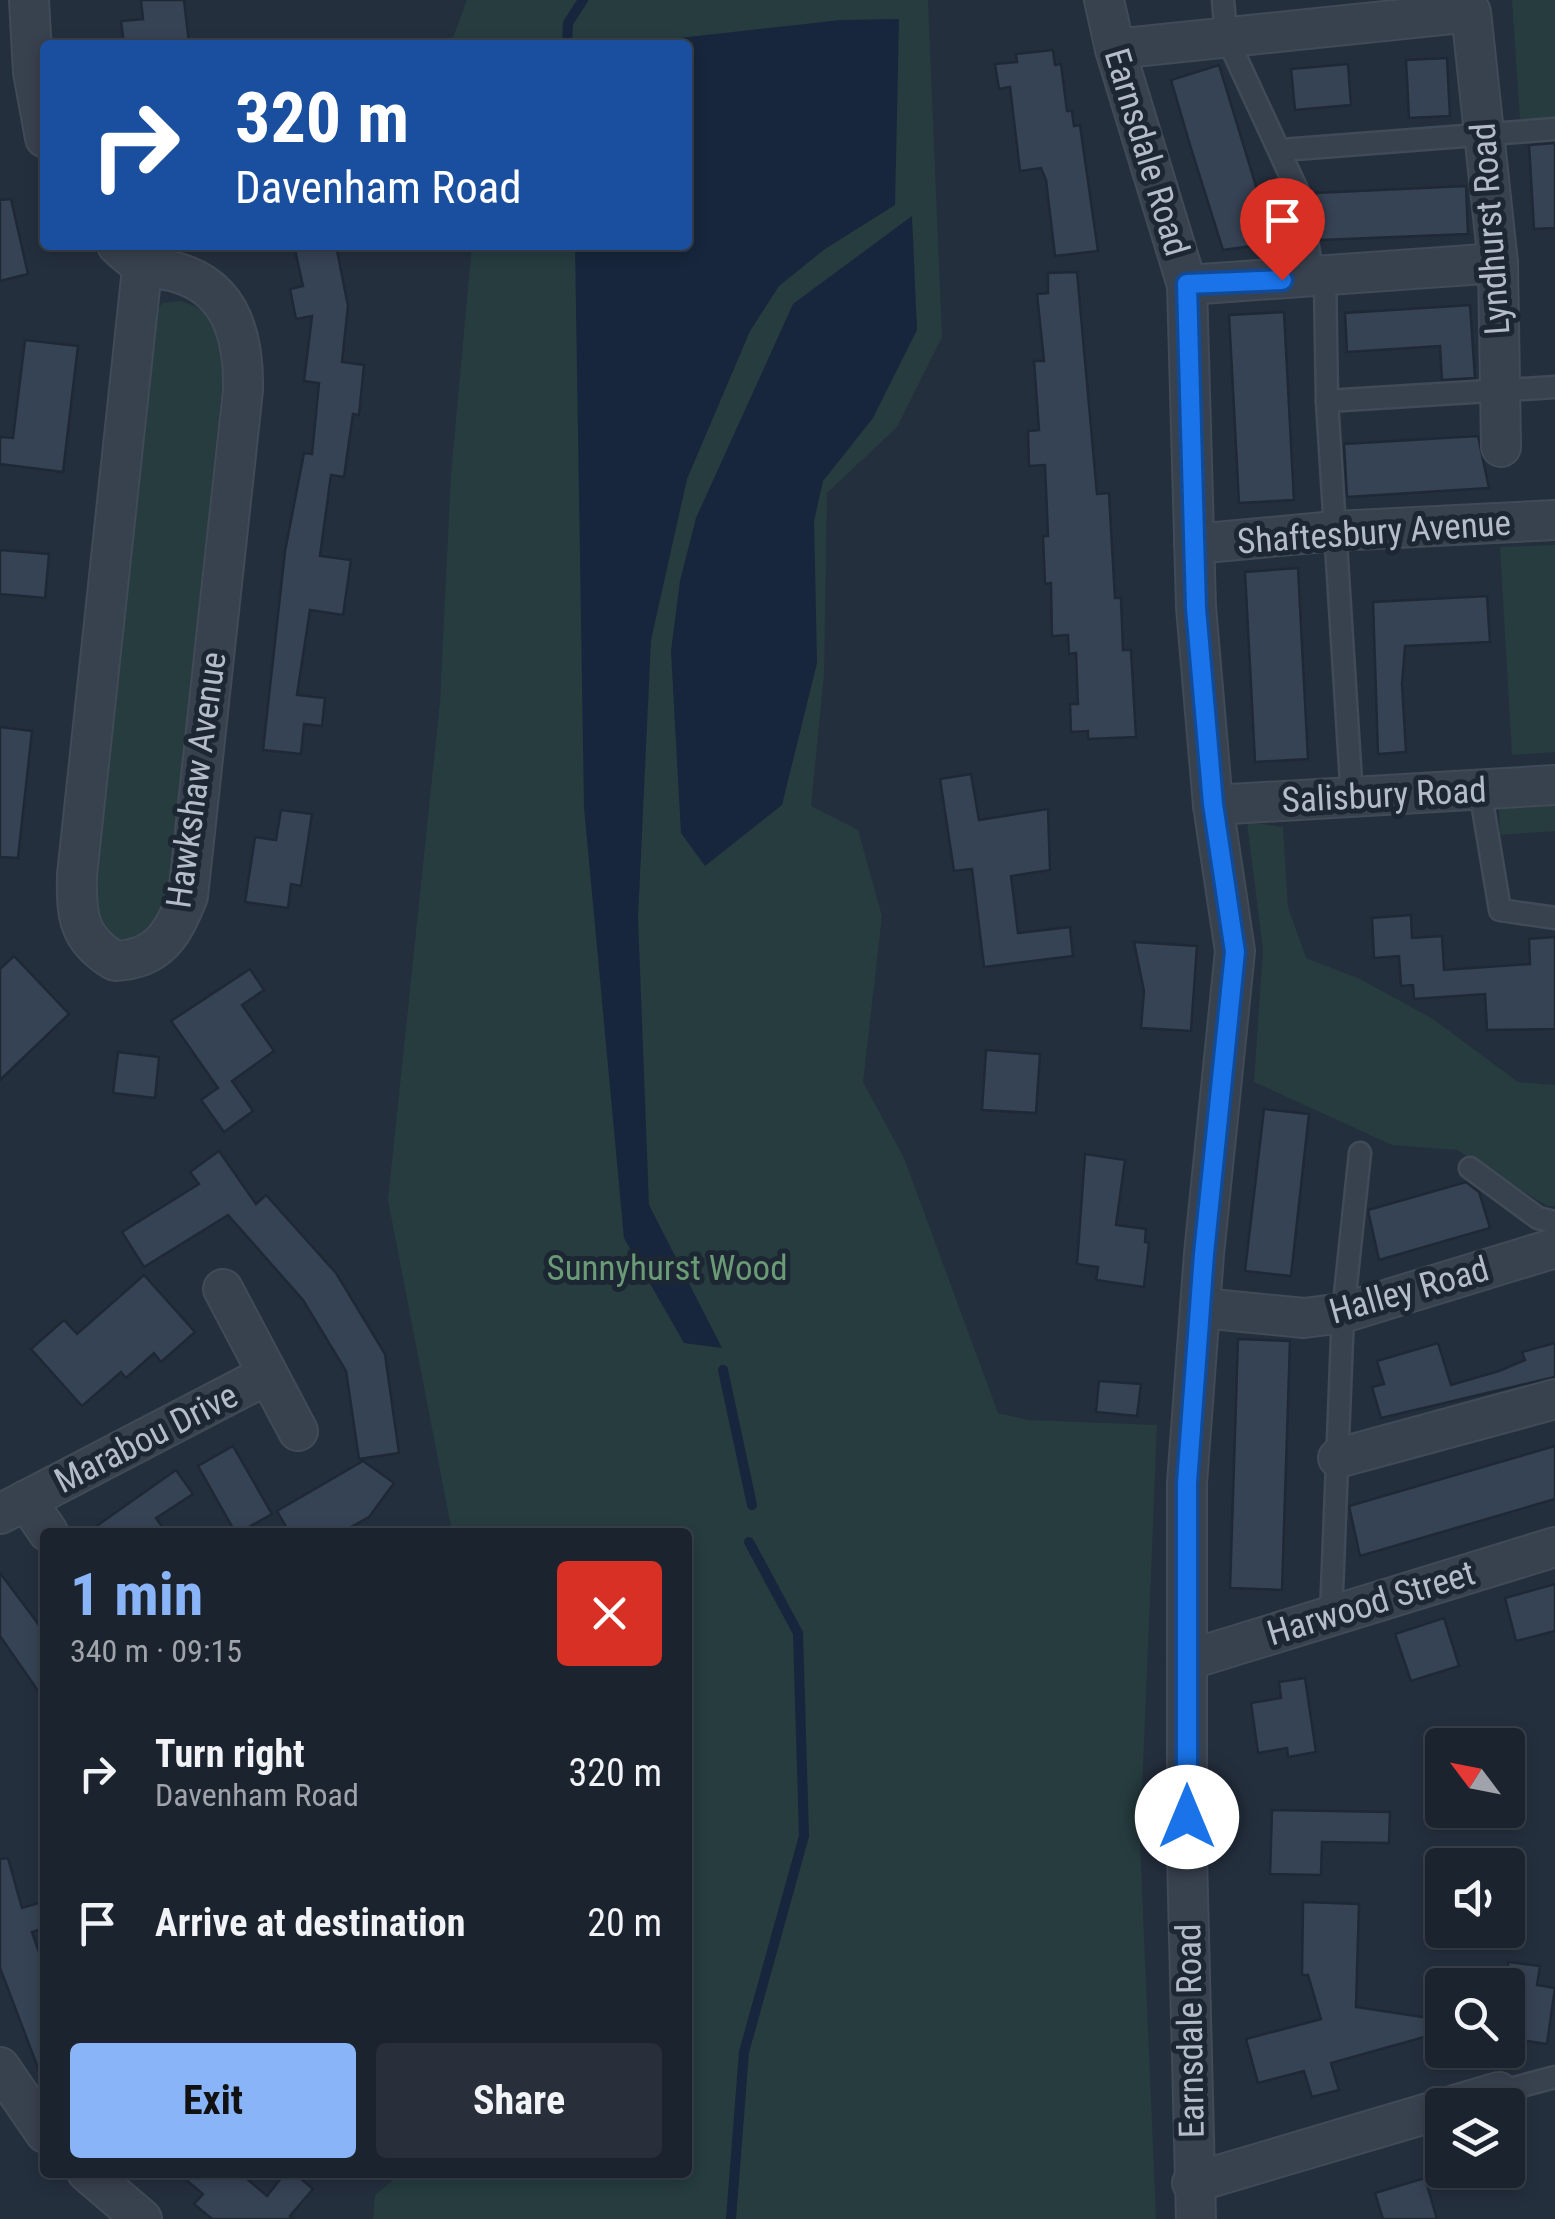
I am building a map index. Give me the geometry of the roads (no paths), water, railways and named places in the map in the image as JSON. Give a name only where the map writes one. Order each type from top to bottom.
[{"type":"street","points":[[29,0],[16,76],[40,127]]},
{"type":"street","name":"Earnsdale Road","points":[[1104,0],[1115,50],[1187,284],[1194,544],[1213,804],[1235,952],[1187,1483],[1194,2201]]},
{"type":"street","points":[[1115,50],[1224,18],[1372,11]]},
{"type":"street","name":"Lyndhurst Road","points":[[1372,11],[1471,12],[1498,263],[1502,447]]},
{"type":"street","name":"Hawkshaw Avenue","points":[[129,257],[187,276],[212,292],[236,325],[244,349],[243,390],[188,896],[164,944],[149,955],[115,961],[82,934],[76,916],[129,257]]},
{"type":"street","points":[[1187,284],[1498,263]]},
{"type":"street","name":"Shaftesbury Avenue","points":[[1194,544],[1335,531],[1555,520]]},
{"type":"street","name":"Salisbury Road","points":[[1213,804],[1555,785]]},
{"type":"street","name":"Halley Road","points":[[1202,1308],[1304,1318],[1343,1313],[1555,1248]]},
{"type":"street","name":"Marabou Drive","points":[[223,1290],[298,1431]]},
{"type":"street","name":"Marabou Drive","points":[[42,1528],[13,1507],[266,1376]]},
{"type":"street","points":[[1338,1458],[1555,1400]]},
{"type":"street","name":"Harwood Street","points":[[1188,1660],[1555,1547]]},
{"type":"street","points":[[0,2067],[40,2125]]},
{"type":"street","points":[[1194,2201],[1425,2115]]},
{"type":"street","points":[[100,2178],[142,2219]]},
{"type":"lane","points":[[1224,18],[1300,196],[1319,278],[1352,798]]},
{"type":"lane","points":[[1282,150],[1555,129]]},
{"type":"lane","points":[[1328,401],[1555,387]]},
{"type":"lane","points":[[1480,790],[1500,910],[1555,918]]},
{"type":"lane","points":[[1330,1616],[1343,1313],[1360,1153]]},
{"type":"lane","points":[[1470,1168],[1538,1218],[1555,1222]]},
{"type":"lane","points":[[1514,2088],[1555,2077]]},
{"type":"water","points":[[899,19],[895,205],[825,249],[779,286],[750,331],[687,479],[651,640],[638,918],[649,1205],[722,1348],[684,1343],[624,1238],[584,807],[575,250],[692,250],[692,40],[662,40],[841,20]]},
{"type":"water","points":[[912,216],[917,330],[873,418],[823,481],[814,521],[817,663],[782,805],[705,866],[681,833],[671,651],[680,581],[696,518],[793,304]]},
{"type":"waterway","points":[[567,40],[568,23],[583,0]]},
{"type":"waterway","points":[[723,1370],[752,1505]]},
{"type":"waterway","points":[[731,2219],[744,2052],[804,1836],[798,1633],[749,1542]]},
{"type":"park label","name":"Sunnyhurst Wood","points":[[667,1268]]}]
